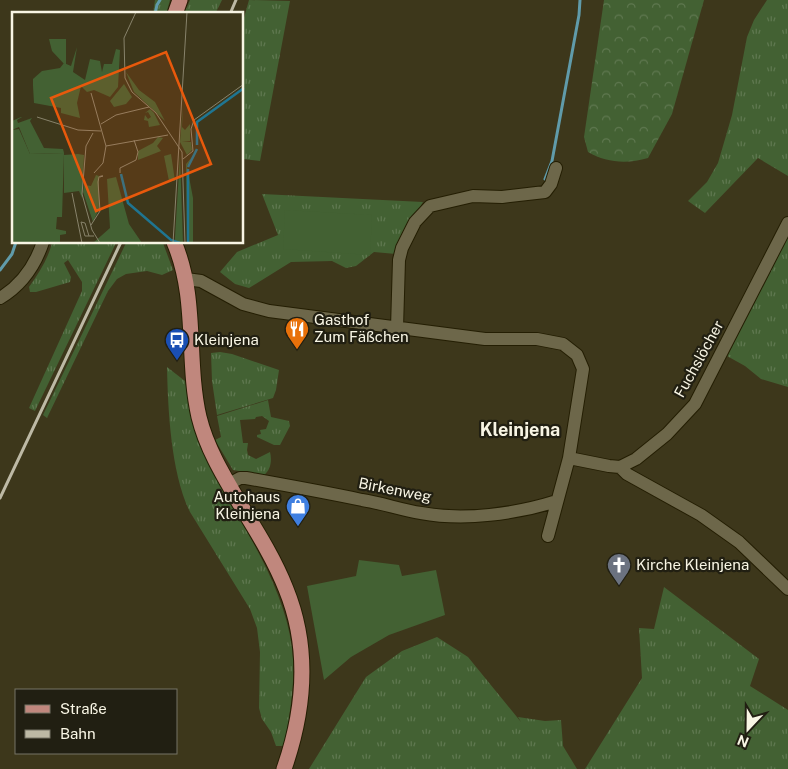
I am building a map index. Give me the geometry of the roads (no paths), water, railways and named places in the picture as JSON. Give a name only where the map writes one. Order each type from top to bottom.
[{"type":"main road","points":[[176,12],[180,0]]},
{"type":"main road","points":[[175,244],[186,279],[195,394],[200,418],[209,446],[278,571],[290,600],[299,632],[303,664],[302,695],[296,734],[284,769]]},
{"type":"street","points":[[397,328],[399,260],[402,248],[415,222],[430,206],[473,196],[534,195],[545,192],[556,168]]},
{"type":"street","name":"Fuchslöcher","points":[[620,467],[636,459],[667,434],[695,404],[788,223]]},
{"type":"street","points":[[0,298],[22,281],[33,266],[42,244]]},
{"type":"street","points":[[186,279],[201,281],[227,296],[255,308],[485,339],[537,339],[563,344],[577,355],[583,369],[569,458],[548,536]]},
{"type":"street","points":[[569,458],[620,467],[627,474],[701,515],[739,542],[788,589]]},
{"type":"street","name":"Birkenweg","points":[[229,484],[240,478],[246,478],[364,500],[422,514],[509,513],[530,510],[557,501]]},
{"type":"waterway","points":[[155,12],[160,0]]},
{"type":"waterway","points":[[545,179],[552,161],[579,15],[580,0]]},
{"type":"waterway","points":[[0,270],[12,254],[15,244]]},
{"type":"railway","points":[[231,12],[236,0]]},
{"type":"railway","points":[[0,498],[120,244]]},
{"type":"place","name":"Gasthof Zum Fäßchen","points":[[297,350]]},
{"type":"place","name":"Kleinjena","points":[[177,361]]},
{"type":"place","name":"Autohaus Kleinjena","points":[[298,527]]},
{"type":"place","name":"Kirche Kleinjena","points":[[619,586]]},
{"type":"district","name":"Kleinjena","points":[[520,430]]}]
